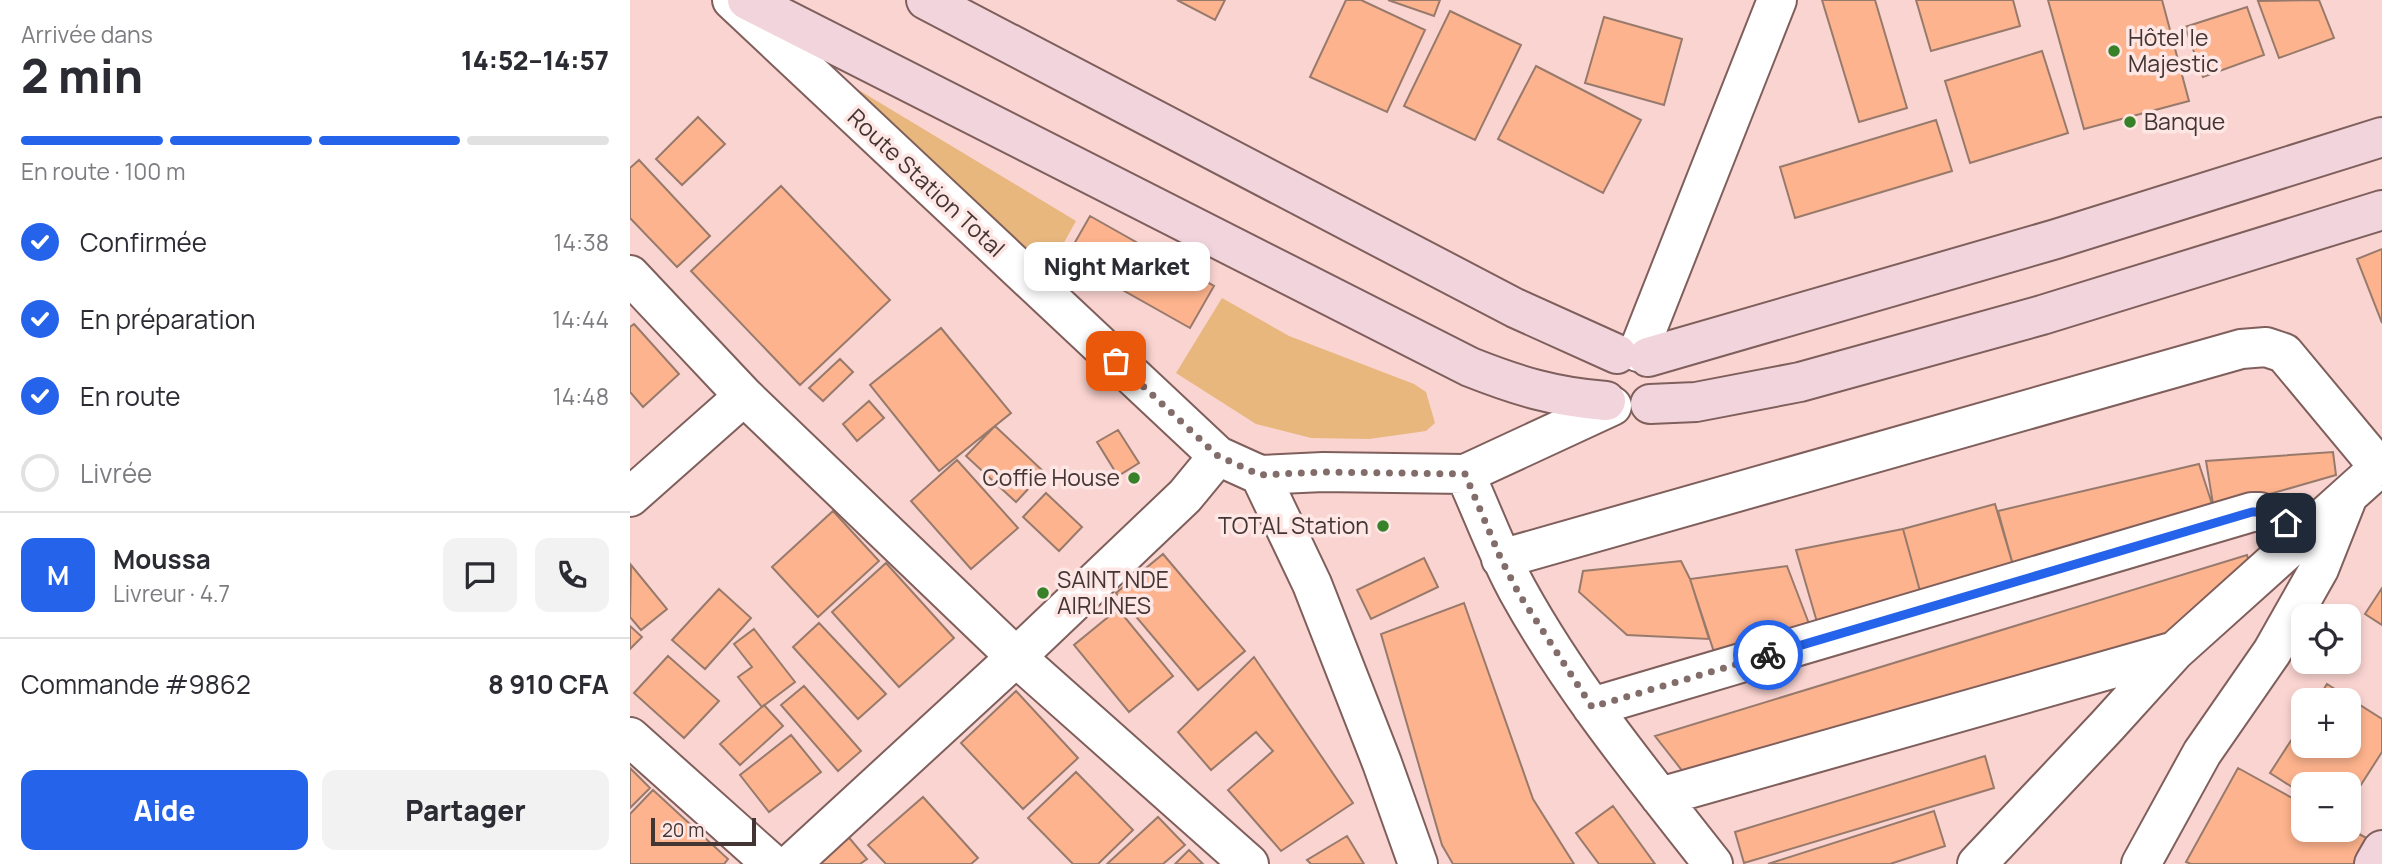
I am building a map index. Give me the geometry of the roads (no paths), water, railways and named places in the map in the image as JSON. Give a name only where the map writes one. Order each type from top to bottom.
[{"type":"main road","points":[[747,0],[1470,367],[1522,387],[1609,404],[1625,411],[1639,410],[1650,404],[1657,395],[1659,374],[1655,364],[1515,308],[926,0]]},
{"type":"main road","points":[[1609,404],[1601,392],[1599,381],[1608,360],[2043,243],[2382,137]]},
{"type":"main road","points":[[1650,404],[1696,402],[1800,382],[2042,315],[2382,210]]},
{"type":"main road","points":[[2374,864],[2382,850]]},
{"type":"street","name":"Route Station Total","points":[[732,0],[1218,456],[1260,475],[1322,472],[1465,474],[1609,404]]},
{"type":"street","points":[[1634,354],[1777,0]]},
{"type":"street","points":[[630,275],[744,396],[1016,657],[1249,864]]},
{"type":"street","points":[[1501,559],[2241,349],[2266,347],[2284,353],[2381,466],[2175,651],[1977,864]]},
{"type":"street","points":[[630,497],[744,396]]},
{"type":"street","points":[[791,864],[1016,657],[1185,496],[1218,456]]},
{"type":"street","points":[[1465,474],[1519,594],[1592,707],[1713,864]]},
{"type":"street","points":[[1260,475],[1312,584],[1419,864]]},
{"type":"street","points":[[2141,864],[2202,753],[2272,652],[2319,569],[2349,494]]},
{"type":"street","points":[[1592,707],[2252,512],[2260,512],[2306,532]]},
{"type":"street","points":[[1660,797],[2175,651]]},
{"type":"street","points":[[630,737],[772,864]]},
{"type":"place","name":"Hôtel le Majestic","points":[[2114,51]]},
{"type":"place","name":"Banque","points":[[2130,122]]},
{"type":"place","name":"Night Market","points":[[1116,361]]},
{"type":"place","name":"Coffie House","points":[[1134,478]]},
{"type":"place","name":"TOTAL Station","points":[[1383,526]]},
{"type":"place","name":"SAINT NDE AIRLINES","points":[[1043,593]]}]
